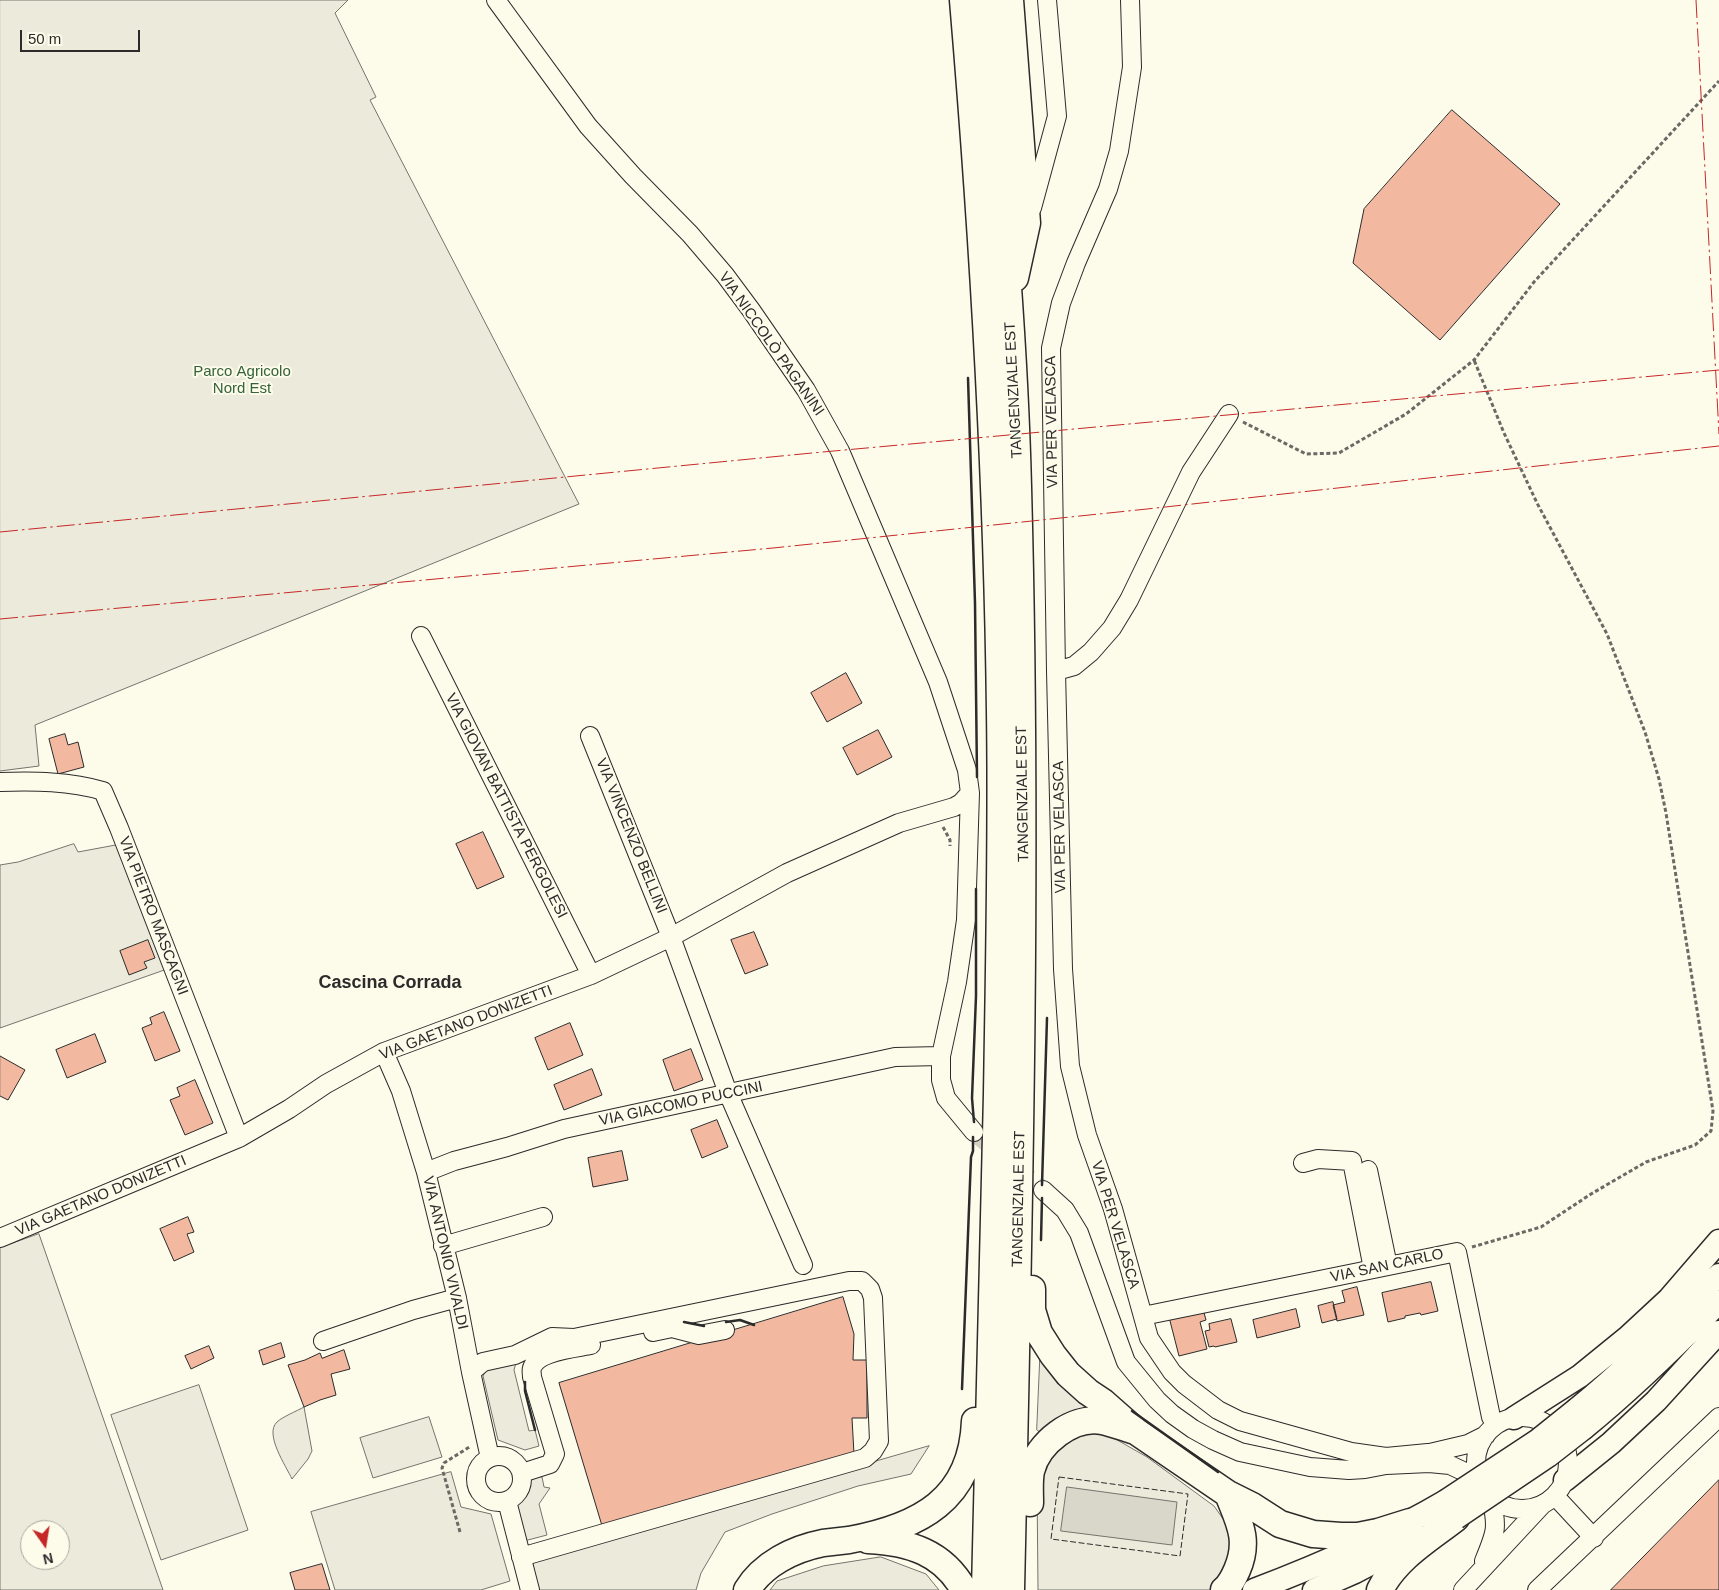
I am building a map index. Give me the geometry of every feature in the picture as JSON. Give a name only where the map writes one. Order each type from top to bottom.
[{"type":"highway","name":"TANGENZIALE EST","points":[[963,0],[983,258],[995,486],[1000,712],[1000,918],[992,1337],[984,1590]]},
{"type":"highway","name":"TANGENZIALE EST","points":[[984,0],[1010,303],[1018,484],[1024,858],[1012,1590]]},
{"type":"highway","points":[[1010,0],[1028,223],[1010,303]]},
{"type":"highway","points":[[1019,1210],[1031,1249],[1032,1310],[1039,1333],[1068,1374],[1137,1432],[1228,1494],[1252,1506],[1280,1524],[1313,1534],[1358,1536],[1410,1522]]},
{"type":"highway","points":[[747,1590],[763,1570],[777,1560],[815,1546],[894,1528],[926,1514],[942,1502],[958,1484],[968,1461],[974,1435],[977,1364],[992,1337]]},
{"type":"highway","points":[[1012,1590],[1029,1546],[1031,1471],[1045,1446],[1062,1431],[1078,1424],[1093,1421],[1101,1421],[1137,1432]]},
{"type":"highway","points":[[1224,1590],[1236,1572],[1244,1544],[1242,1528],[1228,1494]]},
{"type":"highway","points":[[1380,1590],[1397,1565],[1451,1509]]},
{"type":"highway","points":[[850,1539],[892,1541],[919,1549],[931,1555],[948,1568],[964,1590]]},
{"type":"main road","points":[[1499,1426],[1580,1376],[1628,1337],[1669,1299],[1719,1241]]},
{"type":"main road","points":[[1314,1590],[1396,1552],[1451,1509],[1548,1456],[1609,1383],[1647,1348],[1719,1275]]},
{"type":"main road","points":[[1580,1418],[1622,1398],[1719,1302]]},
{"type":"main road","points":[[1554,1493],[1612,1443],[1656,1401],[1719,1332]]},
{"type":"main road","points":[[1254,1590],[1314,1566],[1410,1522],[1451,1509]]},
{"type":"street","name":"VIA NICCOLÒ PAGANINI","points":[[496,0],[588,126],[633,176],[690,234],[725,275],[806,390],[840,451],[938,682],[967,770],[969,866],[966,920],[957,982],[941,1056],[941,1080],[946,1098],[974,1132]]},
{"type":"street","points":[[1028,223],[1057,116],[1047,0]]},
{"type":"street","name":"VIA PER VELASCA","points":[[1130,0],[1132,67],[1119,151],[1108,189],[1061,303],[1051,348],[1063,970],[1070,1066],[1087,1134],[1113,1209],[1150,1338],[1172,1372],[1202,1398],[1232,1417],[1271,1430],[1351,1452],[1386,1456],[1428,1453]]},
{"type":"street","points":[[1056,671],[1074,666],[1112,628],[1129,600],[1191,472],[1229,414]]},
{"type":"street","name":"VIA GIOVAN BATTISTA PERGOLESI","points":[[421,636],[591,975]]},
{"type":"street","name":"VIA VINCENZO BELLINI","points":[[590,736],[671,937],[728,1093],[803,1265]]},
{"type":"street","name":"VIA PIETRO MASCAGNI","points":[[0,782],[64,783],[89,786],[103,791],[239,1138]]},
{"type":"street","name":"VIA GAETANO DONIZETTI","points":[[0,1238],[239,1138],[326,1084],[384,1052],[591,975],[671,937],[787,873],[899,823],[934,812],[953,803],[967,802]]},
{"type":"street","name":"VIA ANTONIO VIVALDI","points":[[384,1052],[401,1091],[426,1172],[456,1298],[490,1458]]},
{"type":"street","name":"VIA GIACOMO PUCCINI","points":[[426,1172],[454,1161],[564,1129],[895,1057],[941,1056]]},
{"type":"street","points":[[1302,1163],[1318,1160],[1352,1161],[1380,1268]]},
{"type":"street","points":[[1368,1170],[1380,1268]]},
{"type":"street","points":[[1043,1190],[1064,1210],[1079,1233],[1126,1362],[1157,1400],[1193,1429],[1240,1452],[1310,1467],[1350,1470],[1386,1465],[1429,1463],[1450,1466],[1466,1474],[1502,1505],[1516,1509],[1530,1508],[1554,1493]]},
{"type":"street","points":[[443,1246],[544,1217]]},
{"type":"street","name":"VIA SAN CARLO","points":[[1143,1316],[1457,1252],[1491,1417],[1499,1426]]},
{"type":"street","points":[[471,1372],[483,1362],[515,1355],[552,1337],[574,1338],[849,1281],[862,1281],[870,1289],[873,1298],[879,1441],[873,1451],[865,1458],[521,1557]]},
{"type":"street","points":[[323,1341],[413,1310],[456,1298]]},
{"type":"street","points":[[522,1473],[550,1464],[555,1454],[532,1376],[532,1367],[540,1357],[672,1328],[699,1336],[725,1330]]},
{"type":"street","points":[[1462,1590],[1554,1493],[1568,1466],[1567,1452],[1562,1439],[1553,1429],[1541,1421],[1528,1418],[1499,1426],[1479,1447],[1476,1461],[1478,1475],[1487,1492],[1496,1517],[1496,1532],[1480,1571]]},
{"type":"street","points":[[1537,1590],[1719,1418]]},
{"type":"street","name":"VIA PER VELASCA","points":[[1386,1465],[1468,1444],[1499,1426]]},
{"type":"street","points":[[1271,1430],[1310,1467]]},
{"type":"street","points":[[506,1457],[513,1460],[522,1473],[518,1493],[507,1501],[492,1501],[486,1498],[477,1486],[477,1473],[484,1462],[490,1458],[506,1457]]},
{"type":"street","points":[[1554,1493],[1594,1538]]},
{"type":"street","points":[[507,1501],[530,1590]]},
{"type":"path","points":[[1229,414],[1264,434],[1306,454],[1339,453],[1406,414],[1474,360],[1534,282],[1719,81]]},
{"type":"path","points":[[1457,1252],[1540,1227],[1646,1162],[1695,1145],[1711,1131],[1713,1111],[1666,813],[1659,778],[1645,732],[1607,634],[1538,503],[1504,433],[1474,360]]},
{"type":"path","points":[[460,1532],[442,1468],[444,1463],[474,1444]]},
{"type":"green space","name":"Parco Agricolo Nord Est","points":[[0,0],[348,0],[335,13],[376,97],[370,100],[579,504],[35,725],[39,766],[0,771]]},
{"type":"green space","points":[[74,844],[78,852],[121,844],[170,968],[0,1028],[0,865],[18,862]]},
{"type":"green space","points":[[39,1234],[163,1590],[0,1590],[0,1248]]},
{"type":"green space","points":[[517,1359],[514,1370],[529,1431],[535,1430],[539,1446],[525,1450],[498,1440],[483,1376],[486,1370]]},
{"type":"green space","points":[[1040,1359],[1063,1388],[1087,1407],[1098,1413],[1041,1433],[1037,1430]]},
{"type":"green space","points":[[199,1385],[248,1530],[161,1560],[111,1415]]},
{"type":"green space","points":[[304,1407],[312,1451],[292,1479],[274,1442],[274,1427],[279,1420]]},
{"type":"green space","points":[[429,1417],[442,1457],[373,1478],[360,1438]]},
{"type":"green space","points":[[1091,1431],[1112,1437],[1147,1457],[1214,1506],[1226,1523],[1234,1546],[1217,1590],[1038,1590],[1037,1483],[1059,1442]]},
{"type":"green space","points":[[929,1446],[911,1474],[858,1486],[772,1514],[725,1532],[701,1573],[696,1590],[537,1590],[530,1561]]},
{"type":"green space","points":[[537,1476],[542,1477],[544,1487],[550,1488],[539,1504],[547,1535],[524,1541],[516,1503],[525,1493],[530,1481]]},
{"type":"green space","points":[[881,1557],[926,1574],[939,1590],[770,1590],[777,1581],[823,1566]]},
{"type":"shaded area","points":[[451,1472],[461,1507],[491,1514],[510,1581],[481,1590],[335,1590],[311,1512]]},
{"type":"shaded area","points":[[1067,1487],[1177,1502],[1172,1545],[1061,1531]]},
{"type":"building","points":[[1452,110],[1560,204],[1440,340],[1353,263],[1364,209]]},
{"type":"building","points":[[846,673],[862,703],[827,722],[811,693]]},
{"type":"building","points":[[878,730],[892,757],[857,775],[843,748]]},
{"type":"building","points":[[65,734],[68,745],[78,742],[84,767],[58,774],[49,739]]},
{"type":"building","points":[[483,832],[504,877],[477,889],[456,844]]},
{"type":"building","points":[[754,932],[768,965],[745,974],[731,940]]},
{"type":"building","points":[[148,940],[155,958],[144,962],[147,968],[129,975],[120,951]]},
{"type":"building","points":[[164,1012],[180,1051],[155,1061],[142,1028],[152,1024],[150,1018]]},
{"type":"building","points":[[570,1023],[583,1055],[548,1070],[535,1038]]},
{"type":"building","points":[[95,1034],[106,1062],[67,1078],[56,1050]]},
{"type":"building","points":[[691,1049],[703,1080],[674,1091],[663,1060]]},
{"type":"building","points":[[0,1056],[25,1070],[8,1100],[0,1096]]},
{"type":"building","points":[[592,1069],[602,1095],[564,1110],[554,1085]]},
{"type":"building","points":[[195,1080],[213,1123],[185,1135],[170,1100],[180,1096],[177,1088]]},
{"type":"building","points":[[717,1120],[728,1147],[702,1158],[691,1130]]},
{"type":"building","points":[[622,1151],[628,1180],[593,1187],[588,1158]]},
{"type":"building","points":[[188,1217],[194,1232],[187,1234],[194,1252],[174,1261],[160,1229]]},
{"type":"building","points":[[1431,1282],[1438,1311],[1405,1316],[1405,1318],[1388,1322],[1382,1293]]},
{"type":"building","points":[[1357,1287],[1364,1315],[1337,1321],[1333,1305],[1345,1302],[1342,1291]]},
{"type":"building","points":[[843,1297],[854,1334],[853,1360],[867,1360],[867,1418],[852,1418],[854,1454],[603,1529],[559,1383]]},
{"type":"building","points":[[1333,1302],[1337,1319],[1322,1323],[1318,1306]]},
{"type":"building","points":[[1203,1309],[1206,1320],[1200,1322],[1207,1349],[1179,1356],[1169,1317]]},
{"type":"building","points":[[1296,1309],[1300,1327],[1257,1338],[1253,1320]]},
{"type":"building","points":[[1231,1319],[1237,1342],[1209,1347],[1205,1331],[1210,1330],[1209,1324]]},
{"type":"building","points":[[281,1343],[285,1357],[263,1365],[259,1351]]},
{"type":"building","points":[[209,1346],[214,1358],[191,1369],[185,1356]]},
{"type":"building","points":[[344,1350],[350,1369],[331,1374],[336,1395],[304,1407],[288,1365],[320,1353],[322,1358]]},
{"type":"building","points":[[1719,1480],[1719,1590],[1611,1590]]},
{"type":"building","points":[[322,1564],[330,1590],[295,1590],[290,1573]]},
{"type":"tunnel","points":[[974,1132],[1043,1190]]},
{"type":"fence","points":[[1059,1477],[1188,1494],[1180,1556],[1051,1539],[1059,1477]]},
{"type":"wall","points":[[968,378],[975,603],[977,777]]},
{"type":"wall","points":[[974,1122],[972,1098],[976,996],[976,889]]},
{"type":"wall","points":[[1042,1185],[1047,1018]]},
{"type":"wall","points":[[962,1389],[973,1137]]},
{"type":"wall","points":[[1041,1240],[1042,1198]]},
{"type":"wall","points":[[726,1322],[740,1320],[754,1325]]},
{"type":"wall","points":[[684,1322],[704,1326]]},
{"type":"wall","points":[[525,1382],[525,1391],[535,1430]]},
{"type":"wall","points":[[1132,1411],[1218,1472]]},
{"type":"power","points":[[1696,0],[1719,434]]},
{"type":"power","points":[[0,532],[812,453],[1719,370]]},
{"type":"power","points":[[0,619],[773,548],[1719,446]]},
{"type":"district","name":"Cascina Corrada","points":[[390,983]]}]
